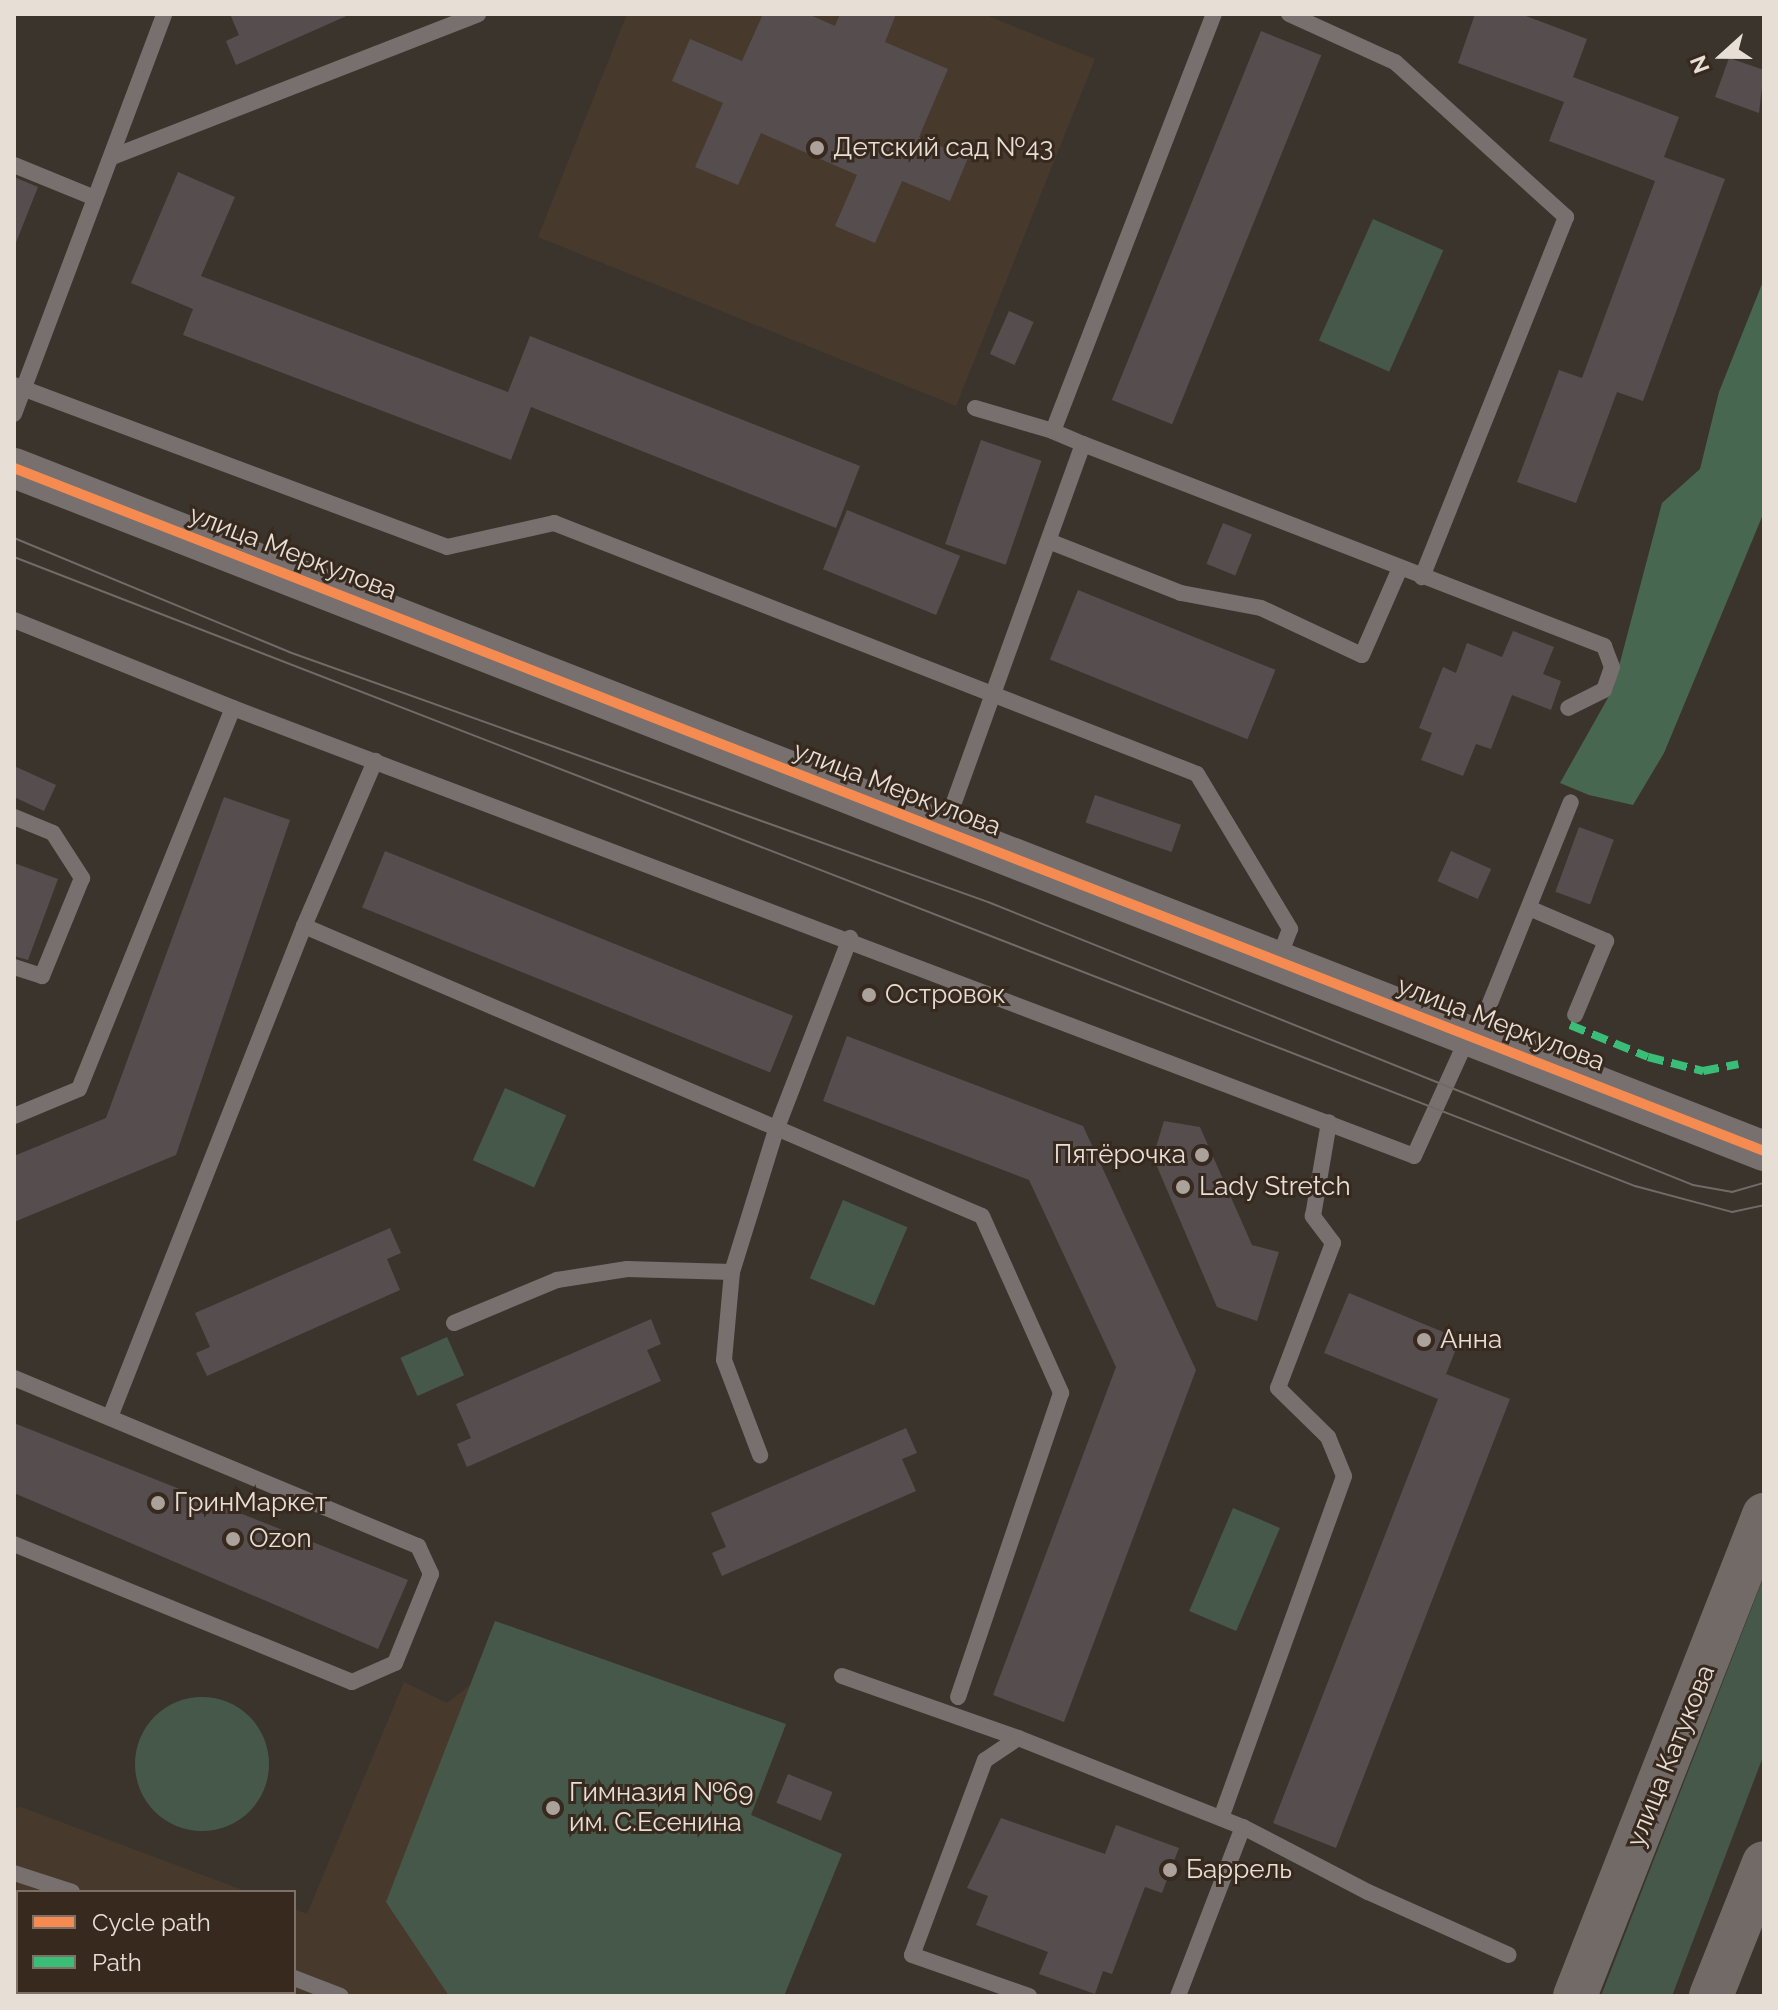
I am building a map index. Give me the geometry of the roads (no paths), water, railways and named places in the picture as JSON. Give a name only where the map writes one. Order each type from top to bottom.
[{"type":"main road","name":"улица Катукова","points":[[1575,1996],[1764,1515]]},
{"type":"main road","points":[[1711,1996],[1764,1863]]},
{"type":"street","name":"улица Меркулова","points":[[14,468],[1764,1151]]},
{"type":"lane","points":[[14,414],[19,387],[112,157],[164,14]]},
{"type":"lane","points":[[112,157],[478,14]]},
{"type":"lane","points":[[1053,431],[1214,14]]},
{"type":"lane","points":[[1289,14],[1395,62],[1566,217],[1422,577]]},
{"type":"lane","points":[[14,165],[95,198]]},
{"type":"lane","points":[[19,387],[447,547],[554,523],[1197,774],[1290,929],[1278,960]]},
{"type":"lane","points":[[975,408],[1053,431],[1604,646],[1612,667],[1604,690],[1568,708]]},
{"type":"lane","points":[[944,830],[1051,542],[1083,444]]},
{"type":"lane","points":[[1051,542],[1181,593],[1261,608],[1362,655],[1400,568]]},
{"type":"lane","points":[[14,620],[233,708],[850,938],[1414,1156],[1472,1037],[1529,908],[1571,802]]},
{"type":"lane","points":[[14,1116],[79,1089],[233,708]]},
{"type":"lane","points":[[110,1417],[304,926],[375,761]]},
{"type":"lane","points":[[14,817],[53,833],[82,878],[42,976],[14,967]]},
{"type":"lane","points":[[1529,908],[1606,941],[1575,1015]]},
{"type":"lane","points":[[304,926],[982,1216],[1061,1393],[958,1697]]},
{"type":"lane","points":[[760,1455],[724,1360],[732,1272],[776,1130],[850,938]]},
{"type":"lane","points":[[1221,1818],[1344,1476],[1328,1437],[1278,1388],[1333,1243],[1313,1216],[1329,1122]]},
{"type":"lane","points":[[454,1323],[557,1280],[627,1269],[732,1272]]},
{"type":"lane","points":[[14,1378],[418,1546],[431,1574],[395,1663],[352,1682],[14,1544]]},
{"type":"lane","points":[[842,1676],[1018,1738],[1243,1827],[1368,1892],[1509,1955]]},
{"type":"lane","points":[[1018,1738],[985,1760],[912,1955],[1029,1996]]},
{"type":"lane","points":[[1178,1996],[1243,1827]]},
{"type":"lane","points":[[14,1873],[66,1890]]},
{"type":"lane","points":[[296,1979],[341,1996]]},
{"type":"tram line","points":[[14,538],[289,652],[988,902],[1693,1185],[1732,1192],[1764,1183]]},
{"type":"tram line","points":[[14,557],[1635,1186],[1732,1212],[1764,1205]]},
{"type":"place","name":"Детский сад №43","points":[[817,148]]},
{"type":"place","name":"Островок","points":[[869,995]]},
{"type":"place","name":"Пятёрочка","points":[[1202,1155]]},
{"type":"place","name":"Lady Stretch","points":[[1183,1187]]},
{"type":"place","name":"Анна","points":[[1424,1340]]},
{"type":"place","name":"ГринМаркет","points":[[158,1503]]},
{"type":"place","name":"Ozon","points":[[233,1539]]},
{"type":"place","name":"Гимназия №69 им. С.Есенина","points":[[553,1808]]},
{"type":"place","name":"Баррель","points":[[1170,1870]]}]
